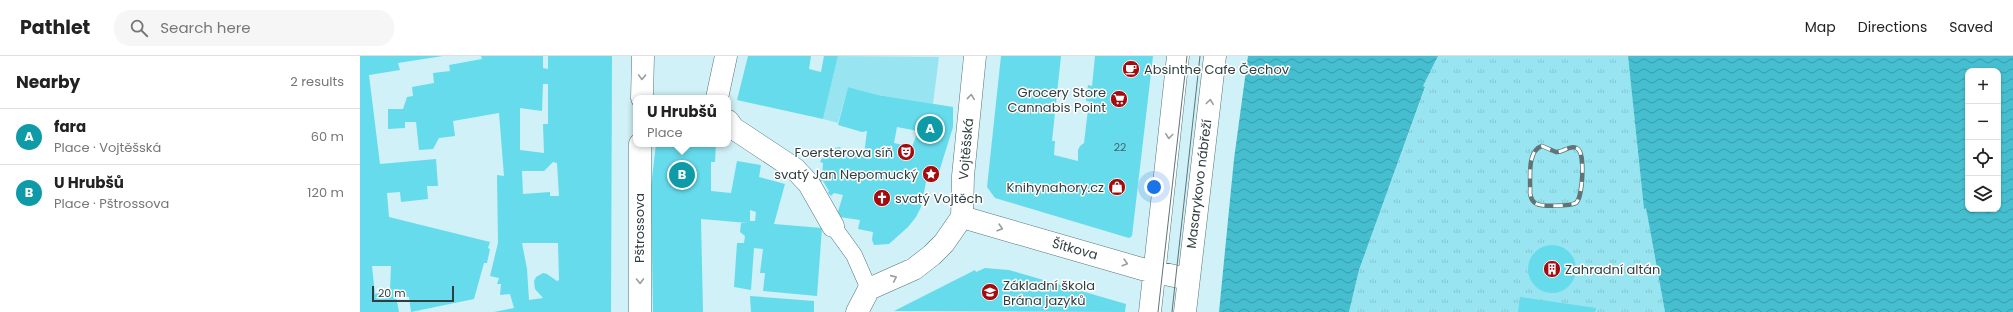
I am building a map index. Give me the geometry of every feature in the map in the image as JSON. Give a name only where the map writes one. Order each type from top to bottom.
[{"type":"street","points":[[642,95],[643,56]]},
{"type":"street","points":[[718,95],[726,56]]},
{"type":"street","name":"Vojtěšská","points":[[962,217],[963,176],[975,56]]},
{"type":"street","points":[[1150,312],[1153,272],[1178,56]]},
{"type":"street","name":"Masarykovo nábřeží","points":[[1184,312],[1215,56]]},
{"type":"street","points":[[731,125],[795,169],[809,184],[833,226]]},
{"type":"street","name":"Pštrossova","points":[[640,147],[640,312]]},
{"type":"street","points":[[857,312],[869,289],[914,269],[932,255],[944,243],[962,217]]},
{"type":"street","name":"Šítkova","points":[[962,217],[1153,272],[1188,279]]},
{"type":"lane","points":[[833,226],[854,255],[869,289]]},
{"type":"green space","points":[[838,56],[939,57],[933,104],[878,95],[848,87],[838,123],[823,119]]},
{"type":"green space","points":[[1438,56],[1628,56],[1644,208],[1646,208],[1665,312],[1349,312],[1359,270],[1425,88],[1423,86]]},
{"type":"water","points":[[1248,56],[1438,56],[1423,86],[1425,87],[1359,270],[1349,312],[1219,312],[1234,159]]},
{"type":"water","points":[[1628,56],[2013,56],[2013,312],[1665,312],[1646,208],[1644,209]]},
{"type":"building","points":[[360,56],[443,56],[398,63],[400,70],[369,75],[380,164],[436,159],[438,186],[427,186],[428,199],[401,202],[400,192],[387,193],[389,217],[490,242],[487,263],[484,263],[474,299],[411,312],[409,297],[396,296],[399,312],[360,312]],"holes":[[[372,266],[391,266],[390,290],[375,294]]]},
{"type":"building","points":[[481,56],[543,56],[543,68],[548,69],[548,56],[612,56],[611,312],[494,312],[514,308],[510,294],[500,295],[501,284],[497,284],[499,278],[490,276],[498,243],[497,175],[504,176],[499,113],[453,121],[455,136],[439,138],[433,149],[419,150],[416,122],[405,122],[405,128],[388,129],[388,109],[403,109],[407,97],[413,96],[412,87],[434,83],[433,73],[450,71],[449,65],[482,59]],"holes":[[[543,84],[548,84],[548,124],[543,124],[544,153],[520,150],[520,108],[542,111]],[[553,162],[557,163],[559,196],[550,196],[550,192],[523,194],[522,171],[544,171]],[[522,243],[558,243],[559,280],[557,281],[543,273],[536,277],[534,281],[535,289],[543,298],[529,300],[527,269]]]},
{"type":"building","points":[[748,56],[811,56],[809,69],[821,72],[824,56],[838,56],[823,119],[737,100]]},
{"type":"building","points":[[1001,56],[1061,56],[1052,141],[1055,141],[1054,155],[1078,161],[1078,150],[1084,143],[1089,101],[1086,101],[1088,85],[1092,86],[1095,56],[1153,56],[1132,236],[1129,238],[995,198],[987,187]]},
{"type":"building","points":[[848,87],[878,95],[953,107],[953,127],[939,172],[927,177],[921,207],[916,217],[908,227],[889,244],[874,245],[872,240],[873,232],[858,229],[860,220],[839,217],[837,215],[843,195],[834,193],[831,196],[828,193],[829,191],[823,181],[819,182],[818,178],[822,177],[823,163],[820,162],[822,158],[826,159],[836,152],[835,148],[840,147],[841,151],[852,153],[853,150],[857,150],[856,154],[864,155],[867,131],[862,132],[838,125]],"holes":[[[897,127],[918,131],[912,147],[894,143]]]},
{"type":"building","points":[[656,147],[716,147],[715,162],[711,162],[711,191],[731,193],[737,161],[761,165],[759,177],[785,184],[774,224],[822,228],[817,296],[763,291],[765,273],[760,273],[763,249],[754,248],[751,290],[734,287],[737,243],[744,243],[745,236],[740,232],[741,223],[748,223],[701,219],[703,312],[653,312],[651,187]],"holes":[[[750,210],[756,212],[755,221],[750,221]]]},
{"type":"building","name":"Zahradní altán","points":[[1552,245],[1561,247],[1569,252],[1574,260],[1576,269],[1574,278],[1569,286],[1561,291],[1552,293],[1543,291],[1535,286],[1530,278],[1528,269],[1530,260],[1535,252],[1543,247]]},
{"type":"building","name":"Základní škola Brána jazyků","points":[[985,268],[1009,270],[1126,304],[1125,312],[894,311],[975,270],[976,272]]},
{"type":"building","points":[[750,296],[814,301],[814,312],[751,312]]},
{"type":"building","points":[[1520,297],[1596,308],[1595,312],[1518,312]]},
{"type":"tram line","points":[[1158,312],[1187,56]]},
{"type":"tram line","points":[[1172,312],[1200,56]]},
{"type":"railway","points":[[1542,146],[1556,152],[1573,147],[1578,149],[1582,159],[1582,185],[1576,203],[1545,206],[1537,204],[1532,200],[1530,193],[1531,160],[1537,149],[1542,146]]},
{"type":"place","name":"Absinthe Cafe Čechov","points":[[1131,69]]},
{"type":"place","name":"Grocery Store Cannabis Point","points":[[1119,99]]},
{"type":"place","name":"fara","points":[[930,129]]},
{"type":"place","name":"Foersterova síň","points":[[906,152]]},
{"type":"place","name":"svatý Jan Nepomucký","points":[[931,174]]},
{"type":"place","name":"U Hrubšů","points":[[682,175]]},
{"type":"place","name":"Knihynahory.cz","points":[[1117,187]]},
{"type":"place","name":"svatý Vojtěch","points":[[882,198]]},
{"type":"place","name":"Zahradní altán","points":[[1552,269]]},
{"type":"place","name":"Základní škola Brána jazyků","points":[[990,292]]}]
